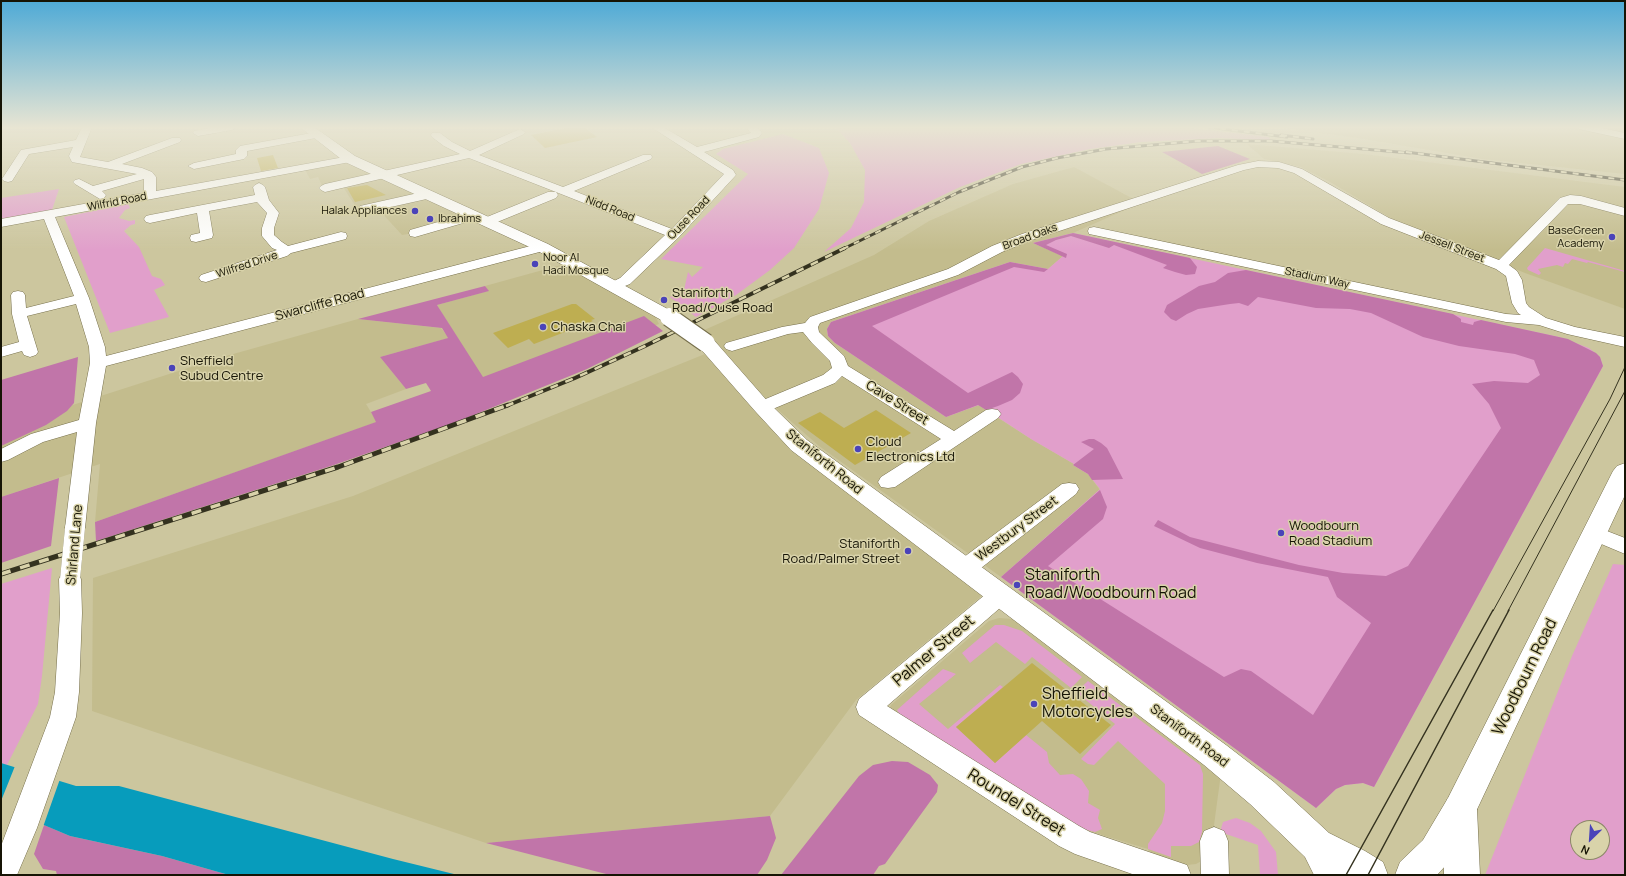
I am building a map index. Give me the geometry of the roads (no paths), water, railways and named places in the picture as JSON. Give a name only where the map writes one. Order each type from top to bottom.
[{"type":"main road","name":"Staniforth Road","points":[[369,168],[542,247],[570,264],[615,286],[669,317],[706,343],[762,408],[799,445],[1215,755],[1262,793],[1317,845],[1353,863],[1370,875]]},
{"type":"main road","name":"Woodbourn Road","points":[[1413,875],[1435,852],[1460,809],[1625,471]]},
{"type":"main road","points":[[1460,809],[1462,875]]},
{"type":"main road","name":"Staniforth Road","points":[[1317,845],[1333,875]]},
{"type":"street","points":[[10,180],[16,168]]},
{"type":"street","points":[[128,168],[148,174]]},
{"type":"street","name":"Wilfrid Road","points":[[1,223],[303,168]]},
{"type":"street","points":[[325,188],[410,168]]},
{"type":"street","name":"Nidd Road","points":[[504,168],[674,234]]},
{"type":"street","points":[[564,191],[620,168]]},
{"type":"street","name":"Ouse Road","points":[[615,286],[625,281],[674,234],[730,175],[729,172],[723,168]]},
{"type":"street","name":"Broad Oaks","points":[[732,346],[787,330],[810,327],[815,320],[953,272],[997,249],[1027,237],[1239,168]]},
{"type":"street","name":"Jessell Street","points":[[1288,168],[1298,171],[1385,221],[1501,266],[1512,274],[1515,280],[1519,303],[1523,310],[1541,321],[1572,332],[1625,342]]},
{"type":"street","points":[[79,182],[96,193],[148,174]]},
{"type":"street","points":[[148,174],[150,177],[150,196]]},
{"type":"street","name":"Wilfred Drive","points":[[255,177],[263,201],[273,213],[268,228],[268,236],[277,245],[286,250]]},
{"type":"street","points":[[364,209],[427,195]]},
{"type":"street","points":[[415,233],[480,219],[552,195]]},
{"type":"street","points":[[150,219],[262,197]]},
{"type":"street","points":[[1501,266],[1564,201],[1570,199],[1581,200],[1625,212]]},
{"type":"street","points":[[196,238],[208,235],[204,209]]},
{"type":"street","name":"Shirland Lane","points":[[3,875],[23,828],[63,717],[67,692],[71,613],[70,579],[75,528],[87,423],[98,363],[98,347],[82,298],[48,214]]},
{"type":"street","name":"Stadium Way","points":[[1094,231],[1506,318],[1541,321]]},
{"type":"street","name":"Wilfred Drive","points":[[206,278],[282,254],[286,250],[327,243],[340,236]]},
{"type":"street","name":"Swarcliffe Road","points":[[98,363],[542,247]]},
{"type":"street","points":[[1,352],[29,348],[19,314],[18,295]]},
{"type":"street","points":[[19,314],[82,298]]},
{"type":"street","points":[[762,408],[829,379],[840,368],[838,359],[817,340],[811,333],[810,327]]},
{"type":"street","name":"Cave Street","points":[[840,368],[953,438]]},
{"type":"street","points":[[888,482],[953,438],[992,414]]},
{"type":"street","points":[[1,456],[37,438],[87,423]]},
{"type":"street","name":"Westbury Street","points":[[964,569],[1069,489]]},
{"type":"street","points":[[1594,533],[1625,546]]},
{"type":"street","name":"Palmer Street","points":[[868,707],[1000,595]]},
{"type":"street","name":"Roundel Street","points":[[868,707],[1069,836],[1085,844],[1176,875]]},
{"type":"street","points":[[1214,841],[1215,875]]},
{"type":"water","points":[[1,763],[76,786],[119,786],[458,875],[229,875],[162,856],[70,836],[1,807]]},
{"type":"tram line","points":[[1493,611],[1610,399],[1625,367]]},
{"type":"tram line","points":[[1508,611],[1625,391]]},
{"type":"tram line","points":[[1346,875],[1493,610]]},
{"type":"tram line","points":[[1368,875],[1509,610]]},
{"type":"railway","points":[[843,249],[959,192],[1020,168]]},
{"type":"railway","points":[[1530,168],[1625,180]]},
{"type":"railway","points":[[506,406],[575,378],[645,346],[845,248]]},
{"type":"railway","points":[[1,574],[338,467],[508,405]]},
{"type":"place","name":"Halak Appliances","points":[[415,211]]},
{"type":"place","name":"Ibrahims","points":[[430,219]]},
{"type":"place","name":"BaseGreen Academy","points":[[1612,237]]},
{"type":"place","name":"Noor Al Hadi Mosque","points":[[535,264]]},
{"type":"place","name":"Staniforth Road/Ouse Road","points":[[664,300]]},
{"type":"place","name":"Chaska Chai","points":[[543,327]]},
{"type":"place","name":"Sheffield Subud Centre","points":[[172,368]]},
{"type":"place","name":"Cloud Electronics Ltd","points":[[858,449]]},
{"type":"place","name":"Woodbourn Road Stadium","points":[[1281,533]]},
{"type":"place","name":"Staniforth Road/Palmer Street","points":[[908,551]]},
{"type":"place","name":"Staniforth Road/Woodbourn Road","points":[[1017,585]]},
{"type":"place","name":"Sheffield Motorcycles","points":[[1034,704]]}]
